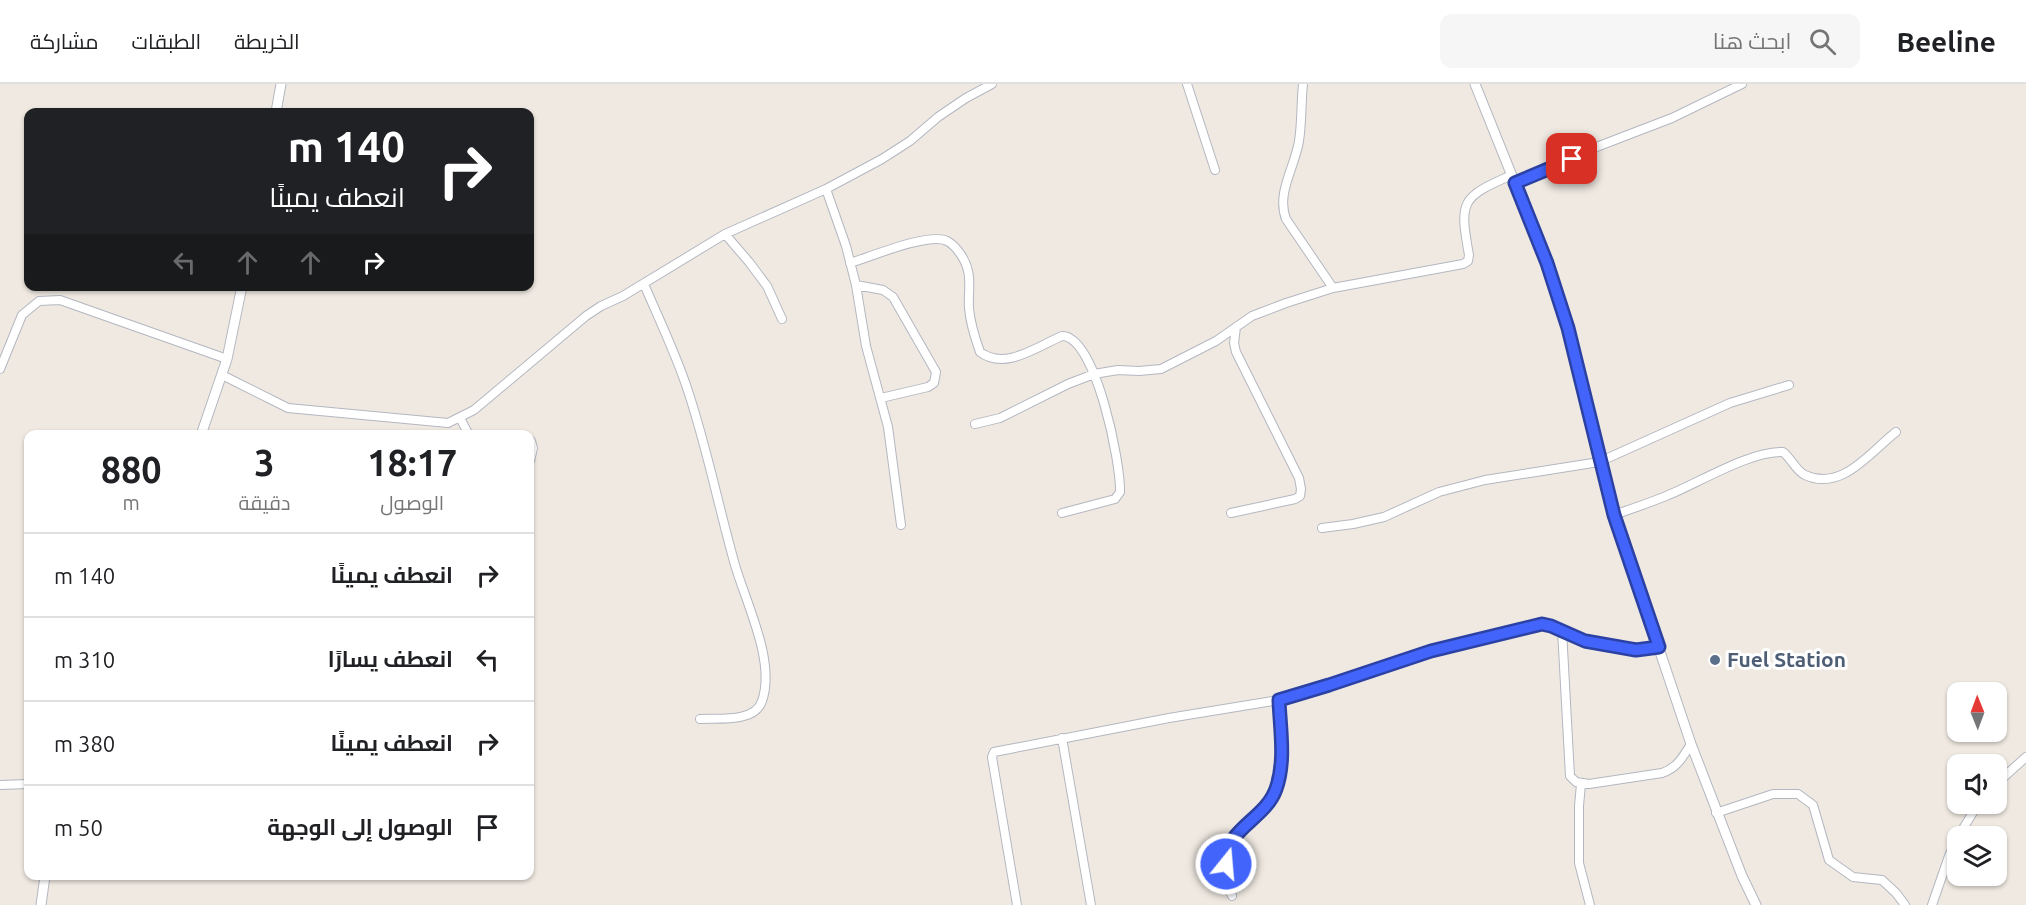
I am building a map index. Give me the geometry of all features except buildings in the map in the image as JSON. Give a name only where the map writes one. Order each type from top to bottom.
[{"type":"street","points":[[277,108],[281,84]]},
{"type":"street","points":[[222,375],[288,408],[448,423],[474,410],[586,316],[644,284],[725,234],[826,189],[898,149],[938,117],[992,84]]},
{"type":"street","points":[[1187,84],[1215,170]]},
{"type":"street","points":[[1304,84],[1300,140],[1295,163],[1284,193],[1283,211],[1286,219],[1333,288]]},
{"type":"street","points":[[1475,84],[1547,263],[1568,328],[1599,462],[1614,515],[1716,813],[1756,905]]},
{"type":"street","points":[[975,424],[1000,418],[1068,384],[1094,374],[1118,370],[1161,369],[1207,346],[1252,316],[1267,309],[1333,288],[1463,264],[1468,261],[1469,255],[1463,215],[1465,205],[1477,192],[1672,118],[1742,84]]},
{"type":"street","points":[[826,189],[846,246],[856,285],[866,346],[881,398],[891,446],[901,525]]},
{"type":"street","points":[[725,234],[767,286],[783,319]]},
{"type":"street","points":[[850,263],[911,243],[926,240],[949,242],[962,256],[968,271],[969,310],[980,352],[990,357],[1012,357],[1028,353],[1062,336],[1068,336],[1076,343],[1094,374],[1111,424],[1120,492],[1114,499],[1062,513]]},
{"type":"street","points":[[644,284],[686,385],[735,566],[763,652],[766,675],[762,702],[747,716],[700,720]]},
{"type":"street","points":[[856,285],[883,290],[893,297],[936,372],[934,383],[928,387],[881,398]]},
{"type":"street","points":[[203,430],[227,359],[241,291]]},
{"type":"street","points":[[0,369],[22,315],[39,301],[60,300],[227,359]]},
{"type":"street","points":[[1231,513],[1295,499],[1300,496],[1301,489],[1299,478],[1236,352],[1234,343],[1236,327]]},
{"type":"street","points":[[1322,528],[1384,517],[1439,492],[1485,480],[1599,462],[1730,403],[1789,385]]},
{"type":"street","points":[[460,418],[466,430]]},
{"type":"street","points":[[1614,515],[1666,496],[1753,457],[1773,452],[1783,452],[1804,475],[1823,479],[1835,478],[1850,471],[1896,432]]},
{"type":"street","points":[[1017,905],[992,757],[994,752],[1279,700],[1431,651],[1529,626],[1542,624],[1585,641],[1636,650],[1659,647]]},
{"type":"street","points":[[1562,630],[1570,776],[1576,782],[1581,784],[1662,773],[1671,770],[1680,762],[1691,744]]},
{"type":"street","points":[[1232,896],[1226,882],[1225,852],[1228,844],[1260,813],[1276,790],[1282,759],[1279,700]]},
{"type":"street","points":[[1062,738],[1091,905]]},
{"type":"street","points":[[2007,774],[2026,758]]},
{"type":"street","points":[[0,785],[24,784]]},
{"type":"street","points":[[1581,784],[1579,863],[1590,905]]},
{"type":"street","points":[[1716,813],[1773,794],[1798,795],[1813,805],[1829,860],[1853,877],[1882,880],[1905,905]]},
{"type":"street","points":[[1932,905],[1947,866]]},
{"type":"street","points":[[41,905],[44,880]]},
{"type":"place","name":"Fuel Station","points":[[1715,660]]},
{"type":"route","points":[[1226,864],[1225,852],[1228,844],[1260,813],[1276,790],[1282,759],[1279,700],[1431,651],[1542,624],[1585,641],[1636,650],[1659,647],[1614,515],[1599,462],[1568,328],[1547,263],[1515,183],[1572,159]]}]
